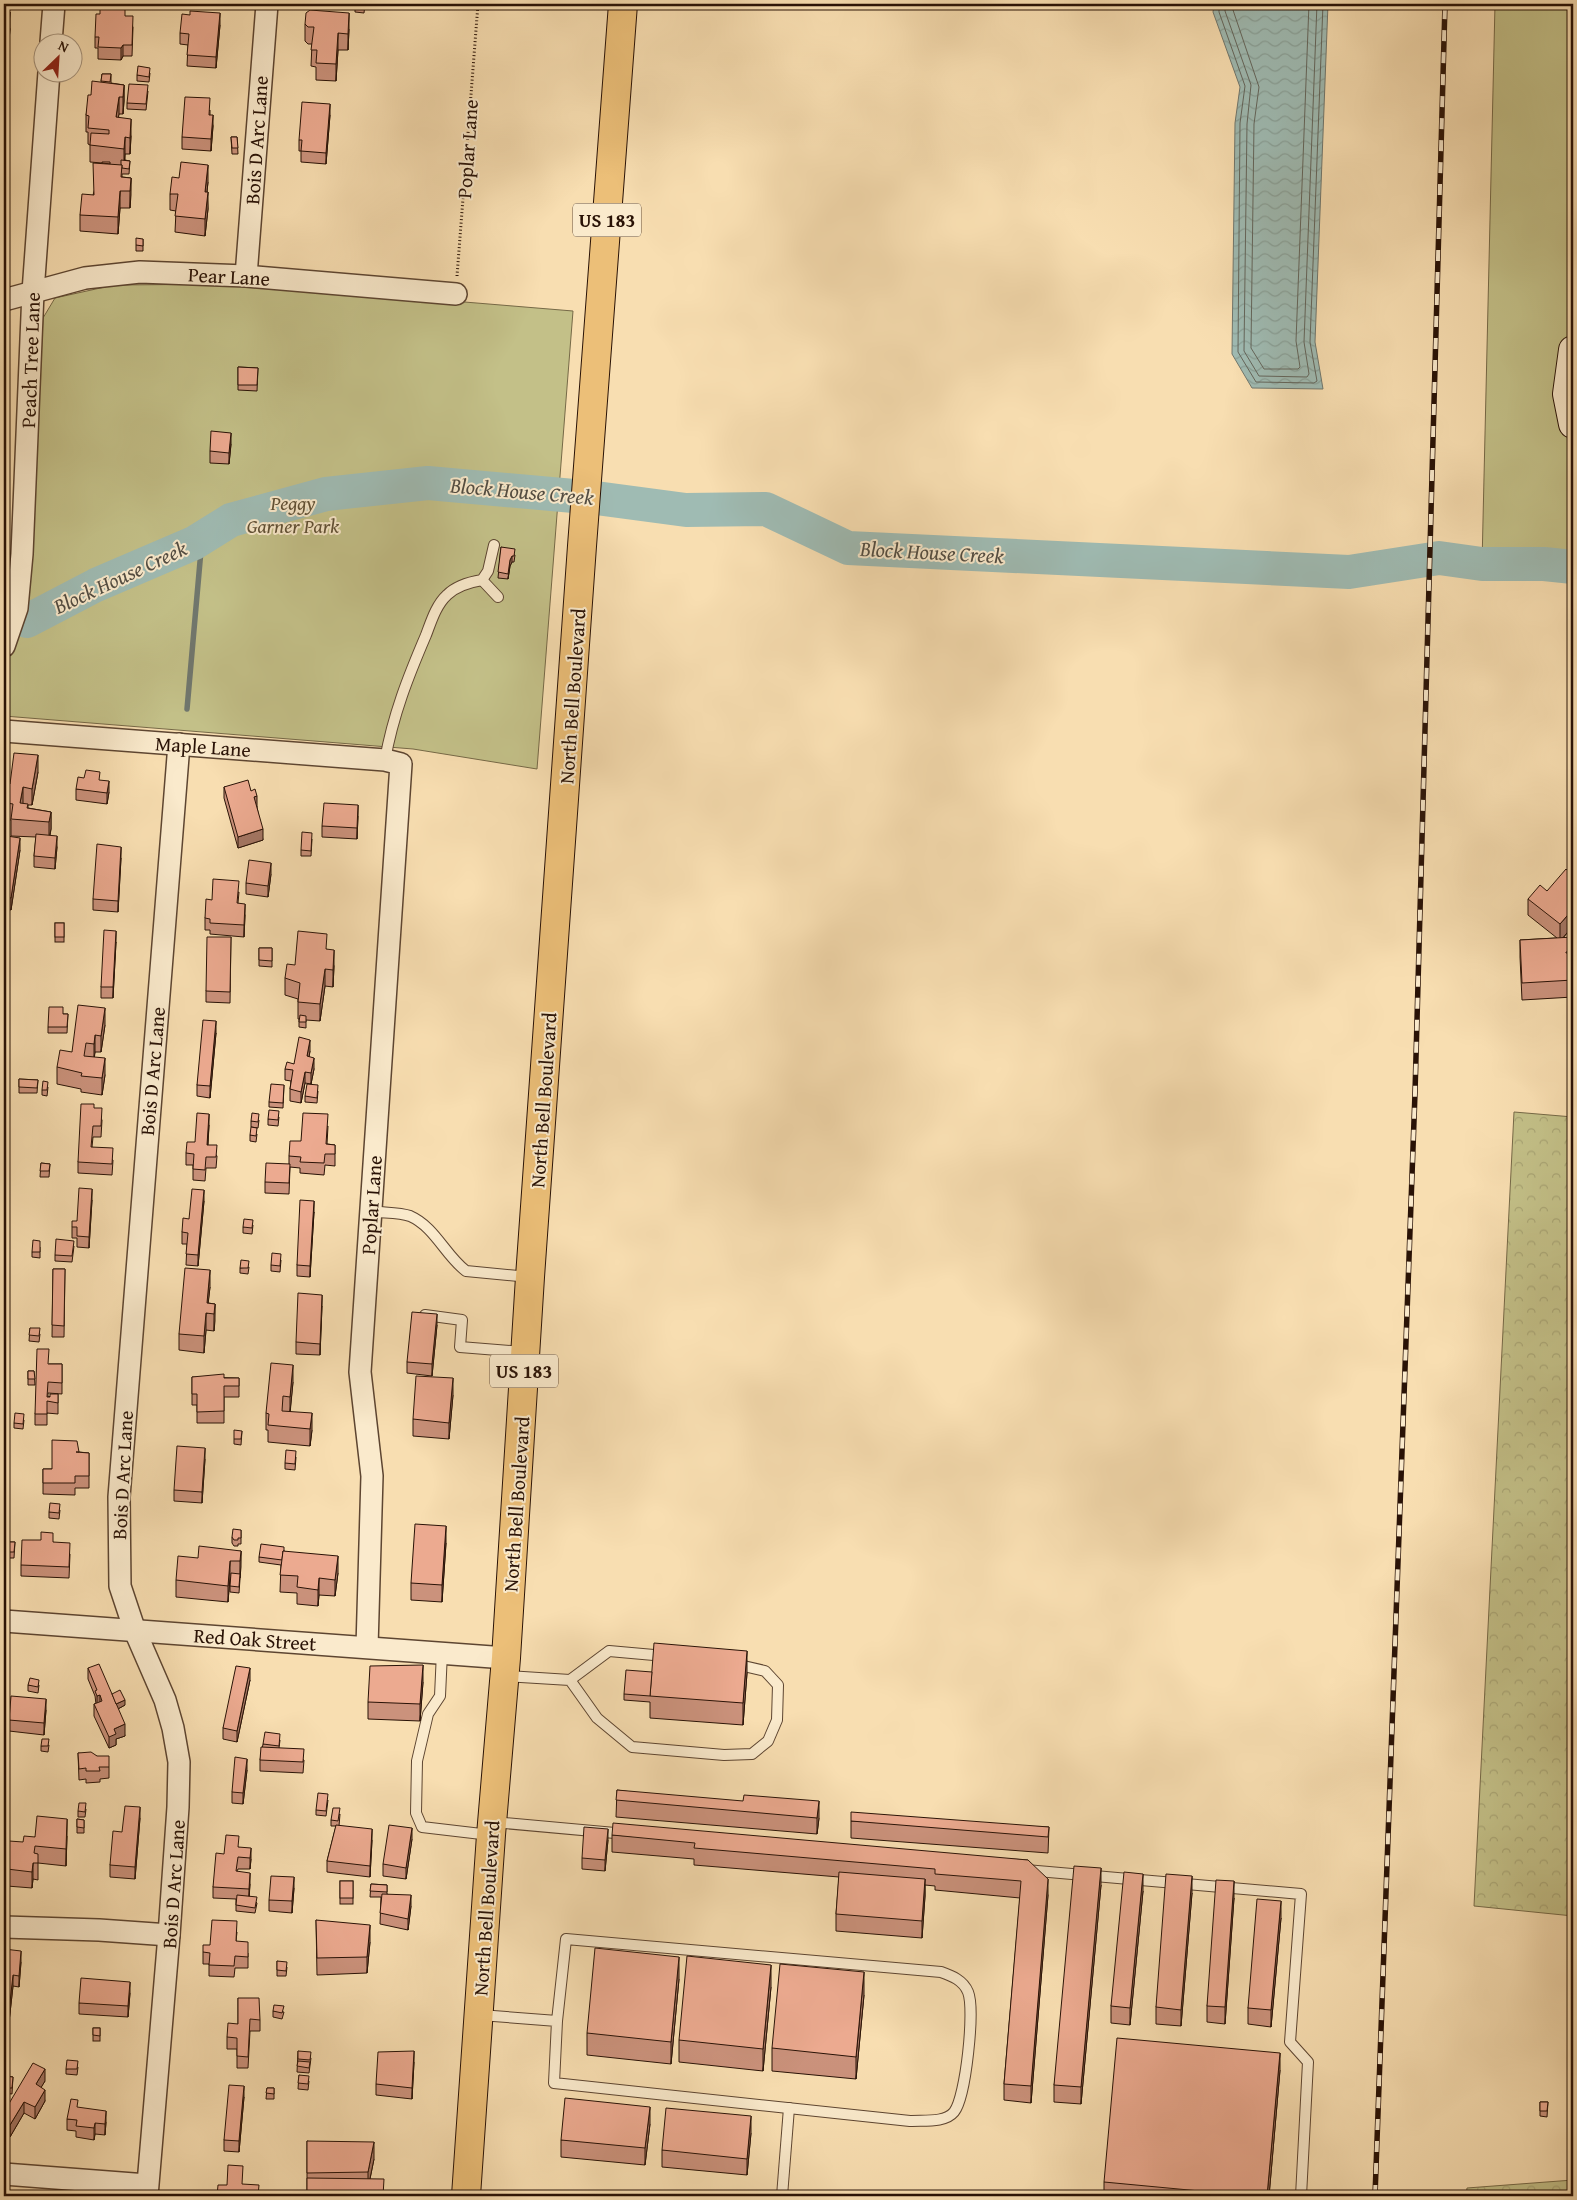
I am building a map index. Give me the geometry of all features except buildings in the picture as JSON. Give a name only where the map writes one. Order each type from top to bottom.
[{"type":"main road","name":"North Bell Boulevard","points":[[466,2196],[505,1667],[530,1277],[582,546],[623,4]]},
{"type":"street","points":[[52,32],[54,4]]},
{"type":"street","name":"Bois D Arc Lane","points":[[246,276],[266,4]]},
{"type":"street","name":"Peach Tree Lane","points":[[4,646],[17,608],[22,554],[32,292],[48,82]]},
{"type":"street","name":"Pear Lane","points":[[4,300],[85,278],[140,272],[246,276],[456,294]]},
{"type":"street","points":[[1573,350],[1567,394],[1573,424]]},
{"type":"street","name":"Maple Lane","points":[[4,731],[393,762]]},
{"type":"street","name":"Bois D Arc Lane","points":[[147,2191],[169,1935],[178,1807],[179,1762],[173,1728],[165,1700],[135,1631],[120,1586],[119,1497],[179,744]]},
{"type":"street","name":"Poplar Lane","points":[[367,1647],[372,1476],[360,1372],[393,762]]},
{"type":"street","name":"Red Oak Street","points":[[4,1621],[442,1652],[505,1667]]},
{"type":"street","points":[[4,1927],[99,1930],[169,1935]]},
{"type":"street","points":[[4,2174],[147,2191]]},
{"type":"lane","points":[[393,762],[391,725],[437,609],[447,594],[464,584],[482,580],[488,571],[494,545]]},
{"type":"lane","points":[[482,580],[498,597]]},
{"type":"lane","points":[[370,1211],[408,1216],[433,1234],[466,1271],[530,1277]]},
{"type":"lane","points":[[419,1314],[462,1320],[460,1347],[525,1352]]},
{"type":"lane","points":[[570,1680],[609,1651],[677,1658]]},
{"type":"lane","points":[[442,1652],[440,1696],[428,1714],[417,1762],[416,1813],[422,1827],[632,1834]]},
{"type":"lane","points":[[505,1667],[570,1680],[597,1718],[632,1747],[724,1755],[752,1754],[768,1741],[777,1720],[778,1685],[765,1672],[725,1662]]},
{"type":"lane","points":[[1016,1869],[1300,1894],[1290,2042],[1308,2062],[1301,2196]]},
{"type":"lane","points":[[566,1939],[941,1972],[954,1977],[964,1985],[969,1993],[972,2012],[964,2088],[954,2113],[941,2119],[910,2120],[554,2083],[557,2021],[566,1939]]},
{"type":"lane","points":[[479,2014],[557,2021]]},
{"type":"lane","points":[[782,2196],[789,2108]]},
{"type":"path","name":"Poplar Lane","points":[[456,294],[478,4]]},
{"type":"green space","points":[[1495,4],[1573,4],[1573,566],[1482,564]]},
{"type":"green space","name":"Peggy Garner Park","points":[[247,284],[573,311],[537,769],[413,749],[4,716],[4,670],[14,640],[32,550],[43,318],[55,298],[114,285]]},
{"type":"green space","points":[[1514,1112],[1573,1117],[1573,1916],[1474,1906]]},
{"type":"green space","points":[[1573,2180],[1573,2196],[1466,2196],[1467,2188]]},
{"type":"water","points":[[1214,4],[1328,4],[1315,342],[1323,389],[1252,388],[1232,354],[1235,123],[1240,87],[1213,12]]},
{"type":"waterway","name":"Block House Creek","points":[[27,621],[96,585],[194,543],[231,520],[326,494],[428,483],[596,498],[686,510],[766,509],[848,548],[1349,572],[1439,558],[1482,564],[1544,564],[1573,567]]},
{"type":"waterway","points":[[187,709],[202,539]]},
{"type":"railway","points":[[1375,2196],[1415,1093],[1445,4]]}]
